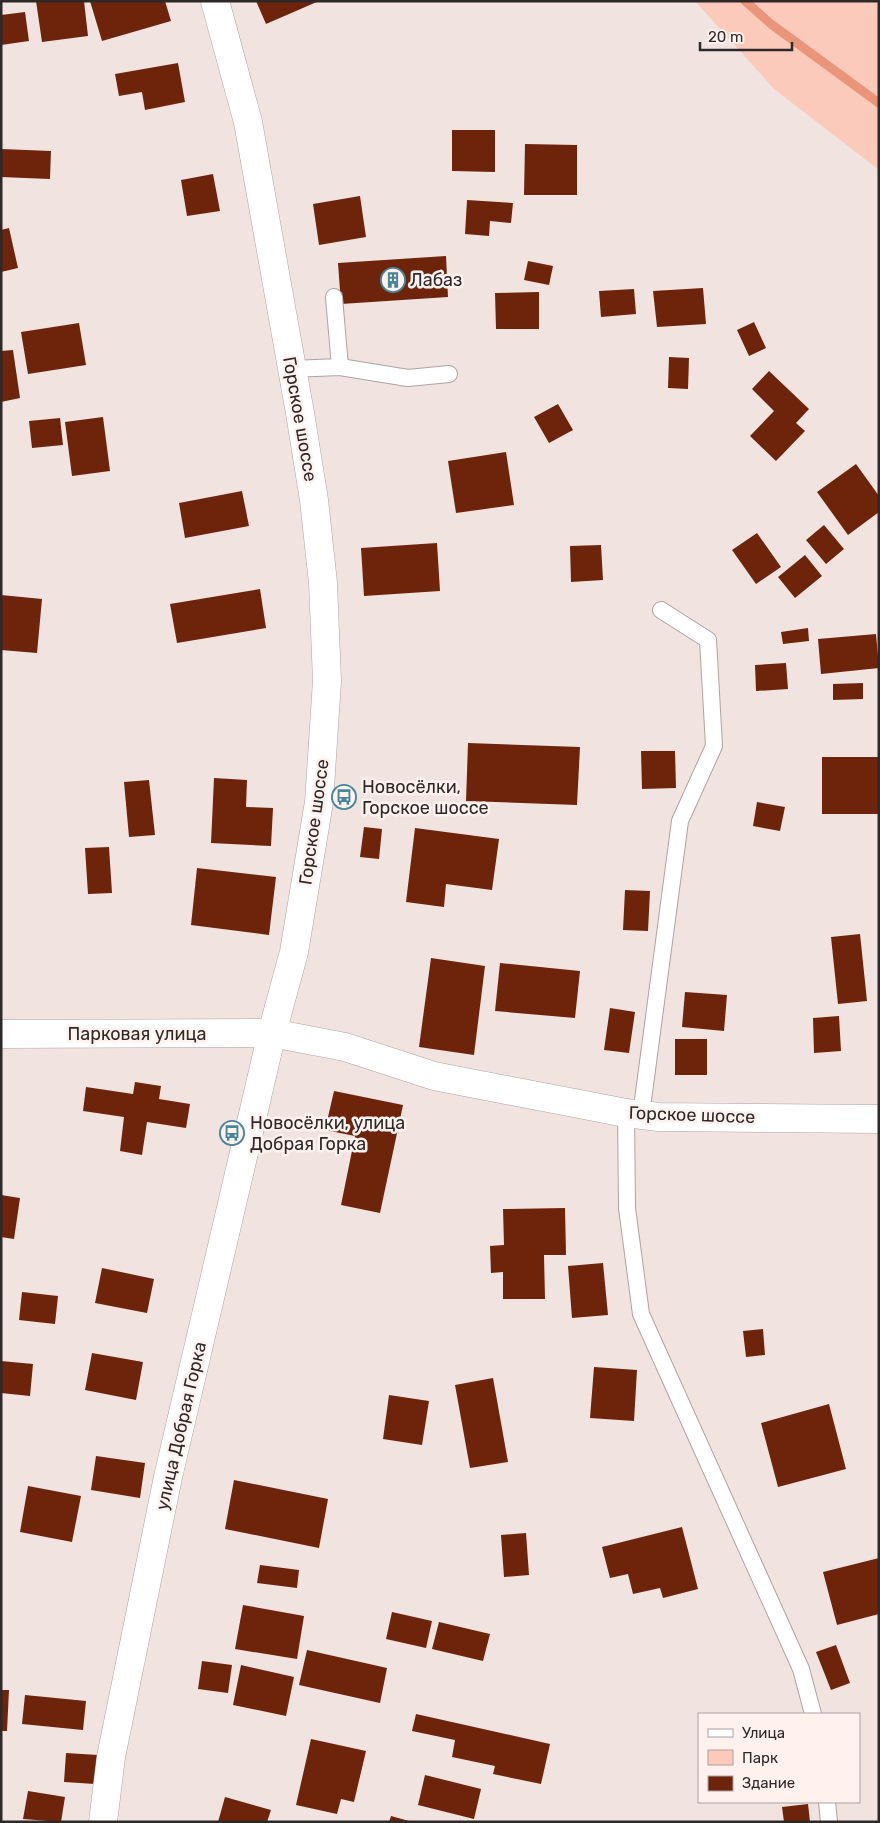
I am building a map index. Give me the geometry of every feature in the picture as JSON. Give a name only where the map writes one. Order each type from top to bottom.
[{"type":"main road","name":"Горское шоссе","points":[[215,1],[248,122],[314,500],[322,574],[327,681],[319,802],[294,952],[272,1033],[346,1047],[434,1076],[634,1114],[879,1119]]},
{"type":"main road","name":"Парковая улица","points":[[1,1034],[272,1033]]},
{"type":"main road","name":"улица Добрая Горка","points":[[103,1822],[111,1757],[168,1477],[272,1033]]},
{"type":"lane","points":[[334,297],[340,367]]},
{"type":"lane","points":[[291,369],[340,367],[408,378],[449,374]]},
{"type":"lane","points":[[661,610],[708,640],[714,746],[680,821],[634,1114],[627,1208],[641,1314],[801,1669],[812,1713]]},
{"type":"lane","points":[[827,1803],[829,1822]]},
{"type":"green space","points":[[695,1],[879,1],[879,170],[774,89]]},
{"type":"building","points":[[36,1],[84,1],[88,36],[42,42]]},
{"type":"building","points":[[90,1],[165,1],[171,21],[102,41]]},
{"type":"building","points":[[256,1],[319,1],[266,24]]},
{"type":"building","points":[[25,12],[29,41],[1,45],[1,15]]},
{"type":"building","points":[[178,63],[185,102],[145,110],[142,92],[119,96],[115,74]]},
{"type":"building","points":[[452,130],[495,130],[495,172],[452,171]]},
{"type":"building","points":[[525,144],[577,145],[577,195],[524,195]]},
{"type":"building","points":[[1,149],[51,151],[50,179],[1,177]]},
{"type":"building","points":[[213,174],[220,211],[187,216],[181,180]]},
{"type":"building","points":[[360,196],[366,237],[319,245],[313,204]]},
{"type":"building","points":[[467,200],[513,203],[511,223],[490,221],[489,236],[465,234]]},
{"type":"building","points":[[9,228],[18,268],[1,272],[1,230]]},
{"type":"building","name":"Лабаз","points":[[446,256],[448,297],[341,304],[338,263]]},
{"type":"building","points":[[528,261],[553,266],[549,285],[524,280]]},
{"type":"building","points":[[703,288],[706,324],[657,327],[653,291]]},
{"type":"building","points":[[634,289],[636,314],[601,317],[599,291]]},
{"type":"building","points":[[539,292],[539,329],[496,329],[495,293]]},
{"type":"building","points":[[754,322],[766,348],[749,356],[737,330]]},
{"type":"building","points":[[79,323],[86,365],[28,374],[21,332]]},
{"type":"building","points":[[13,350],[20,398],[1,402],[1,351]]},
{"type":"building","points":[[669,357],[689,358],[688,389],[668,388]]},
{"type":"building","points":[[769,371],[809,409],[796,423],[805,431],[776,461],[750,436],[774,411],[752,389]]},
{"type":"building","points":[[558,404],[573,430],[549,443],[534,417]]},
{"type":"building","points":[[103,417],[110,471],[72,476],[65,422]]},
{"type":"building","points":[[60,418],[63,445],[32,448],[29,421]]},
{"type":"building","points":[[506,452],[514,505],[456,513],[448,461]]},
{"type":"building","points":[[856,464],[879,496],[879,512],[848,535],[817,492]]},
{"type":"building","points":[[242,491],[249,526],[185,538],[179,503]]},
{"type":"building","points":[[824,525],[844,549],[826,564],[806,540]]},
{"type":"building","points":[[757,533],[781,567],[756,584],[732,550]]},
{"type":"building","points":[[437,543],[440,591],[364,596],[361,548]]},
{"type":"building","points":[[601,545],[603,580],[571,582],[570,546]]},
{"type":"building","points":[[805,555],[822,576],[795,598],[778,577]]},
{"type":"building","points":[[260,589],[266,628],[177,643],[170,604]]},
{"type":"building","points":[[1,595],[42,599],[37,653],[1,650]]},
{"type":"building","points":[[808,628],[809,641],[783,644],[781,632]]},
{"type":"building","points":[[876,634],[879,668],[821,674],[818,639]]},
{"type":"building","points":[[786,663],[788,689],[756,691],[755,665]]},
{"type":"building","points":[[863,683],[863,699],[833,700],[833,684]]},
{"type":"building","points":[[468,743],[580,747],[577,805],[466,801]]},
{"type":"building","points":[[641,751],[675,751],[676,788],[642,789]]},
{"type":"building","points":[[822,757],[878,757],[878,814],[822,814]]},
{"type":"building","points":[[214,778],[247,780],[246,807],[273,808],[271,846],[211,843]]},
{"type":"building","points":[[149,780],[155,835],[129,837],[124,782]]},
{"type":"building","points":[[757,802],[785,807],[780,831],[753,826]]},
{"type":"building","points":[[364,827],[382,829],[379,859],[360,857]]},
{"type":"building","points":[[415,828],[499,839],[492,890],[446,884],[444,907],[406,902]]},
{"type":"building","points":[[109,847],[112,893],[88,894],[85,848]]},
{"type":"building","points":[[197,868],[276,877],[269,935],[191,925]]},
{"type":"building","points":[[625,890],[650,891],[648,931],[623,930]]},
{"type":"building","points":[[860,934],[867,1001],[838,1004],[831,937]]},
{"type":"building","points":[[431,958],[485,966],[474,1055],[419,1047]]},
{"type":"building","points":[[500,963],[580,971],[575,1018],[495,1011]]},
{"type":"building","points":[[685,992],[727,995],[724,1031],[682,1027]]},
{"type":"building","points":[[610,1008],[635,1012],[629,1053],[604,1050]]},
{"type":"building","points":[[839,1016],[841,1051],[814,1053],[813,1018]]},
{"type":"building","points":[[675,1039],[707,1039],[707,1075],[675,1075]]},
{"type":"building","points":[[135,1082],[161,1086],[159,1099],[190,1104],[186,1128],[147,1122],[142,1155],[120,1151],[124,1117],[83,1111],[86,1087],[133,1094]]},
{"type":"building","points":[[334,1091],[403,1105],[380,1213],[341,1205],[355,1136],[325,1130]]},
{"type":"building","points":[[1,1195],[20,1198],[14,1239],[1,1237]]},
{"type":"building","points":[[565,1208],[566,1255],[544,1255],[545,1299],[503,1299],[503,1272],[491,1273],[490,1246],[504,1245],[503,1209]]},
{"type":"building","points":[[603,1263],[608,1315],[572,1318],[568,1266]]},
{"type":"building","points":[[102,1268],[154,1279],[147,1313],[95,1303]]},
{"type":"building","points":[[22,1292],[58,1296],[55,1324],[19,1320]]},
{"type":"building","points":[[763,1329],[765,1355],[746,1357],[743,1331]]},
{"type":"building","points":[[92,1353],[143,1362],[136,1400],[85,1390]]},
{"type":"building","points":[[1,1361],[33,1364],[30,1396],[1,1393]]},
{"type":"building","points":[[594,1367],[637,1370],[634,1421],[590,1418]]},
{"type":"building","points":[[493,1378],[508,1462],[470,1468],[455,1385]]},
{"type":"building","points":[[389,1395],[429,1401],[422,1445],[383,1439]]},
{"type":"building","points":[[829,1404],[846,1469],[778,1487],[761,1423]]},
{"type":"building","points":[[96,1456],[145,1463],[140,1498],[91,1490]]},
{"type":"building","points":[[234,1480],[328,1499],[319,1548],[225,1529]]},
{"type":"building","points":[[28,1486],[81,1496],[72,1542],[20,1532]]},
{"type":"building","points":[[682,1527],[698,1589],[663,1598],[660,1588],[633,1594],[628,1574],[610,1578],[602,1547]]},
{"type":"building","points":[[526,1533],[529,1575],[504,1577],[501,1535]]},
{"type":"building","points":[[879,1558],[879,1614],[837,1625],[823,1572]]},
{"type":"building","points":[[260,1565],[299,1570],[297,1588],[257,1583]]},
{"type":"building","points":[[243,1605],[304,1616],[297,1659],[235,1649]]},
{"type":"building","points":[[392,1612],[432,1621],[426,1648],[386,1639]]},
{"type":"building","points":[[439,1622],[490,1634],[483,1661],[432,1649]]},
{"type":"building","points":[[836,1645],[850,1683],[831,1690],[816,1652]]},
{"type":"building","points":[[307,1650],[387,1668],[380,1703],[299,1685]]},
{"type":"building","points":[[202,1661],[232,1665],[228,1693],[198,1689]]},
{"type":"building","points":[[241,1665],[294,1677],[286,1716],[233,1705]]},
{"type":"building","points":[[1,1690],[9,1690],[7,1731],[1,1731]]},
{"type":"building","points":[[25,1695],[86,1701],[83,1730],[22,1724]]},
{"type":"building","points":[[416,1714],[550,1744],[541,1784],[493,1774],[495,1766],[452,1757],[455,1740],[412,1731]]},
{"type":"building","points":[[311,1739],[366,1751],[354,1802],[341,1799],[337,1814],[296,1805]]},
{"type":"building","points":[[66,1753],[98,1755],[95,1784],[64,1782]]},
{"type":"building","points":[[425,1775],[481,1789],[474,1819],[418,1805]]},
{"type":"building","points":[[28,1791],[65,1797],[61,1822],[23,1819]]},
{"type":"building","points":[[225,1797],[271,1810],[267,1822],[218,1822]]},
{"type":"building","points":[[808,1804],[810,1822],[784,1822],[782,1807]]},
{"type":"building","points":[[391,1816],[409,1821],[389,1822]]},
{"type":"waterway","points":[[745,1],[771,24],[879,103]]},
{"type":"place","name":"Лабаз","points":[[393,280]]},
{"type":"place","name":"Новосёлки, Горское шоссе","points":[[344,797]]},
{"type":"place","name":"Новосёлки, улица Добрая Горка","points":[[232,1133]]}]
